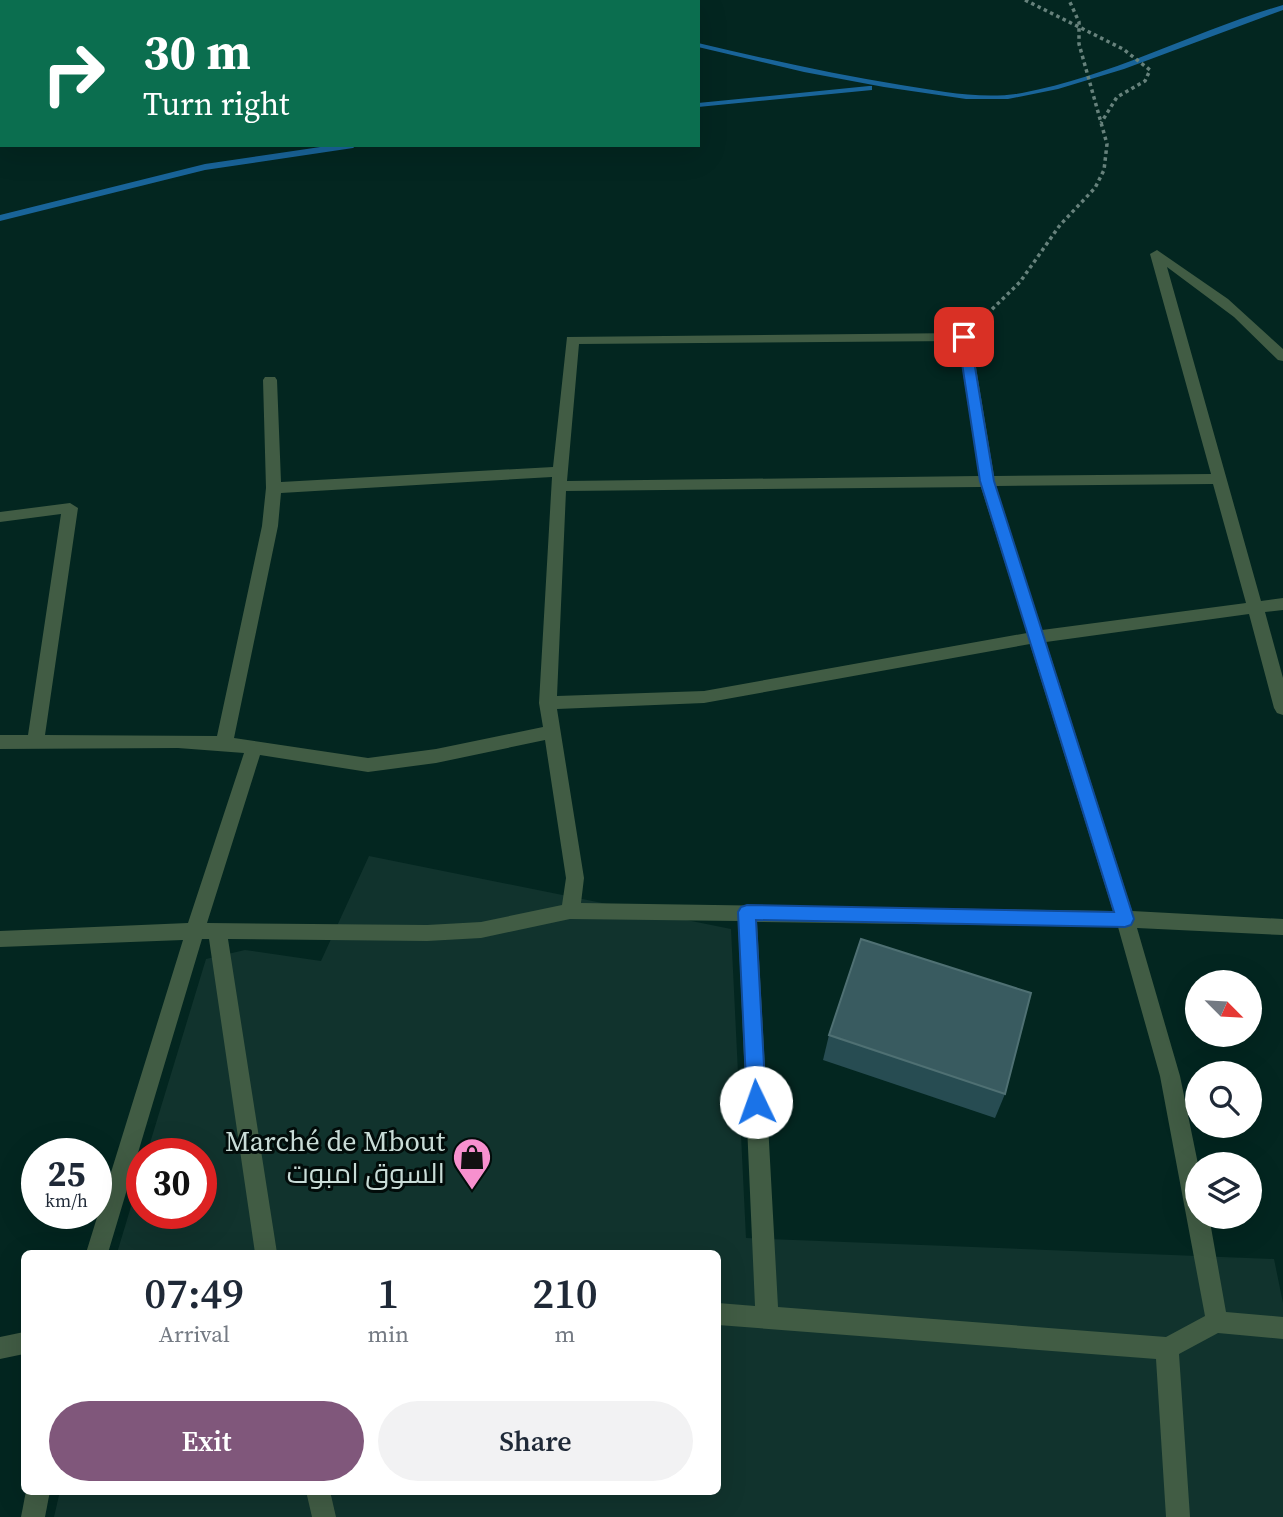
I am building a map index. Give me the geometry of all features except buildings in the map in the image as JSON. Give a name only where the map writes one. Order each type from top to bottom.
[{"type":"street","points":[[1283,357],[1261,332],[1228,303],[1157,254],[1283,708]]},
{"type":"street","points":[[570,911],[575,878],[548,703],[560,479],[572,340],[964,337],[987,481],[1125,919],[1170,1076],[1185,1153]]},
{"type":"street","points":[[224,743],[270,526],[274,488],[270,380]]},
{"type":"street","points":[[274,488],[560,479],[1218,479]]},
{"type":"street","points":[[0,517],[70,508],[36,740]]},
{"type":"street","points":[[548,703],[704,697],[1036,637],[1283,604]]},
{"type":"street","points":[[0,742],[36,740],[224,743],[368,765],[436,757],[553,732]]},
{"type":"street","points":[[98,1250],[254,748]]},
{"type":"street","points":[[0,939],[195,931],[468,931],[570,911],[1125,919],[1283,927]]},
{"type":"street","points":[[747,912],[767,1318]]},
{"type":"street","points":[[217,932],[266,1250]]},
{"type":"street","points":[[1200,1229],[1217,1322]]},
{"type":"street","points":[[721,1314],[1167,1348],[1217,1322],[1283,1328]]},
{"type":"street","points":[[0,1348],[21,1344]]},
{"type":"street","points":[[1167,1348],[1178,1517]]},
{"type":"street","points":[[33,1517],[37,1495]]},
{"type":"street","points":[[319,1495],[324,1517]]},
{"type":"path","points":[[1025,0],[1046,13],[1120,47],[1142,60],[1150,70],[1144,81],[1117,97],[1101,123]]},
{"type":"path","points":[[964,337],[1020,282],[1060,225],[1096,188],[1104,170],[1107,144],[1079,44],[1079,22],[1069,0]]},
{"type":"shaded area","name":"Marché de Mbout السوق امبوت","points":[[369,856],[731,929],[746,1238],[1274,1259],[1283,1303],[1283,1517],[54,1517],[59,1495],[721,1495],[721,1250],[118,1250],[126,1223],[126,1229],[217,1229],[217,1138],[152,1138],[206,959],[245,950],[321,961]]},
{"type":"waterway","points":[[700,45],[804,70],[884,85],[994,98],[1056,88],[1121,68],[1283,7]]},
{"type":"waterway","points":[[700,105],[869,88]]},
{"type":"waterway","points":[[0,218],[205,167],[340,147]]},
{"type":"place","name":"Marché de Mbout السوق امبوت","points":[[472,1191]]},
{"type":"route","points":[[756,1102],[747,912],[1125,919],[987,481],[964,337]]}]
